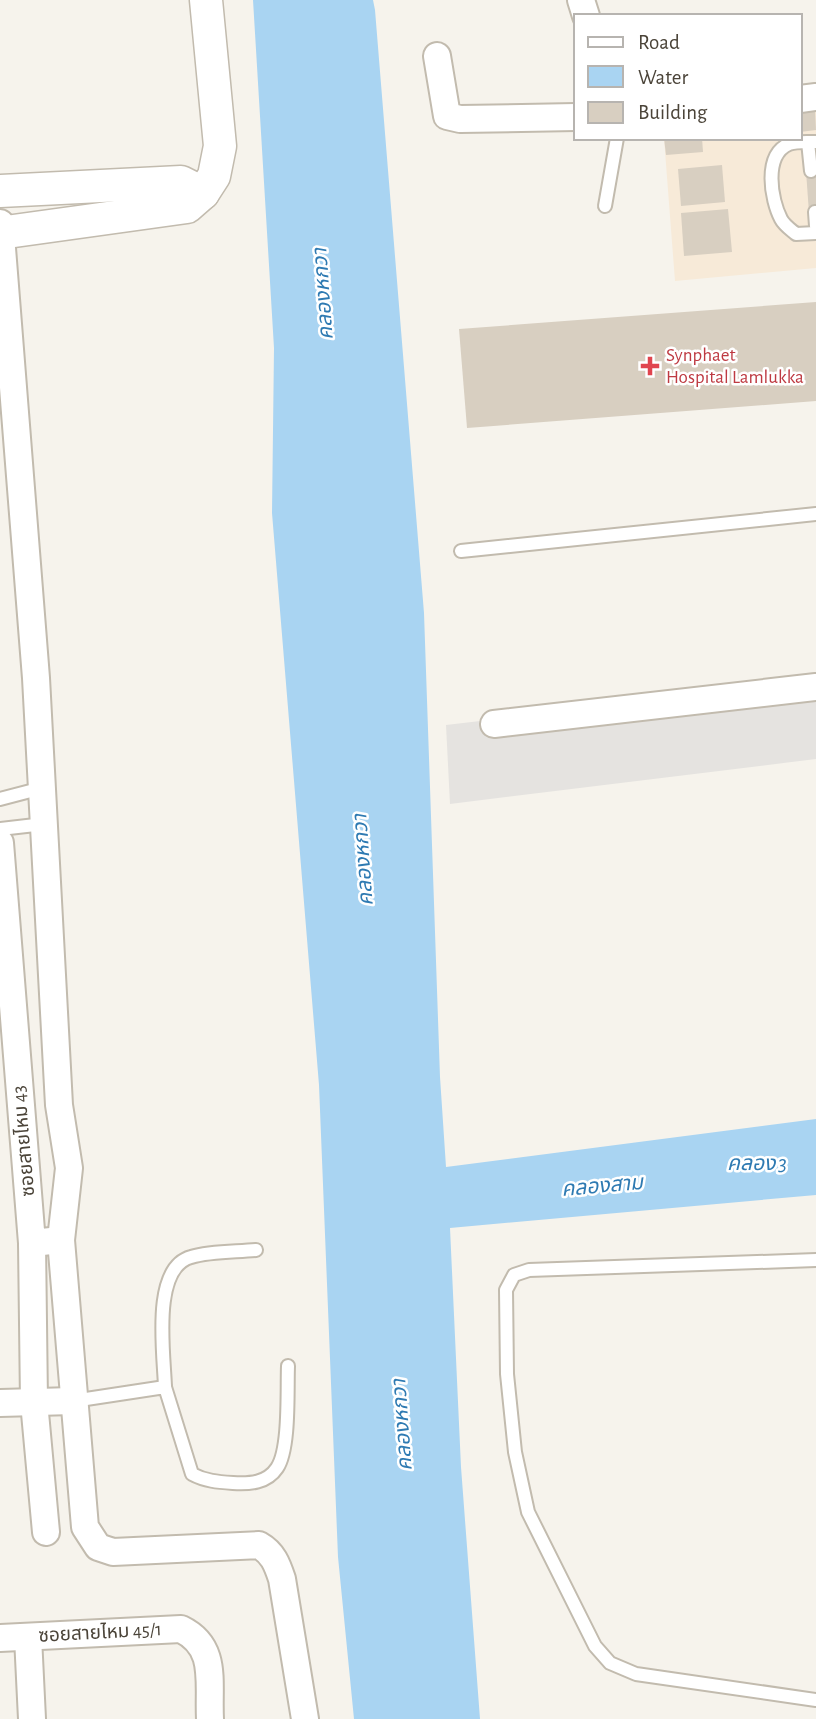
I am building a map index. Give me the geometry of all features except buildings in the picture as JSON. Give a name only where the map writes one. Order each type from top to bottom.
[{"type":"street","points":[[0,233],[187,207],[203,193],[214,176],[220,146],[205,0]]},
{"type":"street","points":[[437,56],[447,116],[460,119],[574,117]]},
{"type":"street","points":[[0,191],[181,182],[203,193]]},
{"type":"street","points":[[0,223],[42,788],[59,1105],[69,1168],[61,1240],[85,1527],[98,1547],[113,1552],[259,1545],[276,1562],[305,1719]]},
{"type":"street","points":[[494,724],[816,687]]},
{"type":"street","name":"ซอยสายไหม 43","points":[[0,843],[32,1242],[34,1402],[46,1532]]},
{"type":"street","points":[[32,1242],[61,1240]]},
{"type":"street","points":[[0,1403],[73,1401]]},
{"type":"street","name":"ซอยสายไหม 45/1","points":[[0,1638],[181,1629],[197,1637],[207,1653],[210,1719]]},
{"type":"street","points":[[28,1637],[32,1719]]},
{"type":"lane","points":[[605,206],[617,140]]},
{"type":"lane","points":[[811,171],[812,142],[789,144],[778,153],[772,170],[773,200],[782,222],[796,234],[816,233]]},
{"type":"lane","points":[[815,212],[816,226]]},
{"type":"lane","points":[[461,551],[816,514]]},
{"type":"lane","points":[[0,799],[42,788]]},
{"type":"lane","points":[[0,829],[44,824]]},
{"type":"lane","points":[[256,1250],[190,1257],[175,1265],[163,1291],[165,1387],[192,1474],[204,1480],[261,1482],[277,1468],[283,1452],[288,1366]]},
{"type":"lane","points":[[816,1260],[529,1270],[514,1275],[506,1290],[507,1374],[515,1452],[528,1512],[595,1646],[610,1663],[636,1674],[816,1700]]},
{"type":"lane","points":[[73,1401],[165,1387]]},
{"type":"shaded area","points":[[816,107],[816,268],[675,281],[664,140],[802,140],[802,108]]},
{"type":"shaded area","points":[[816,682],[816,759],[450,804],[446,725]]},
{"type":"water","points":[[253,0],[373,0],[375,10],[424,613],[440,1077],[446,1167],[816,1119],[816,1195],[450,1228],[461,1467],[480,1719],[354,1719],[338,1557],[319,1085],[272,513],[274,348]]},
{"type":"place","name":"Synphaet Hospital Lamlukka","points":[[650,366]]},
{"type":"water label","name":"คลองหกวา","points":[[323,294]]},
{"type":"water label","name":"คลองหกวา","points":[[363,860]]},
{"type":"water label","name":"คลอง 3","points":[[757,1163]]},
{"type":"water label","name":"คลองสาม","points":[[602,1186]]},
{"type":"water label","name":"คลองหกวา","points":[[402,1425]]}]
